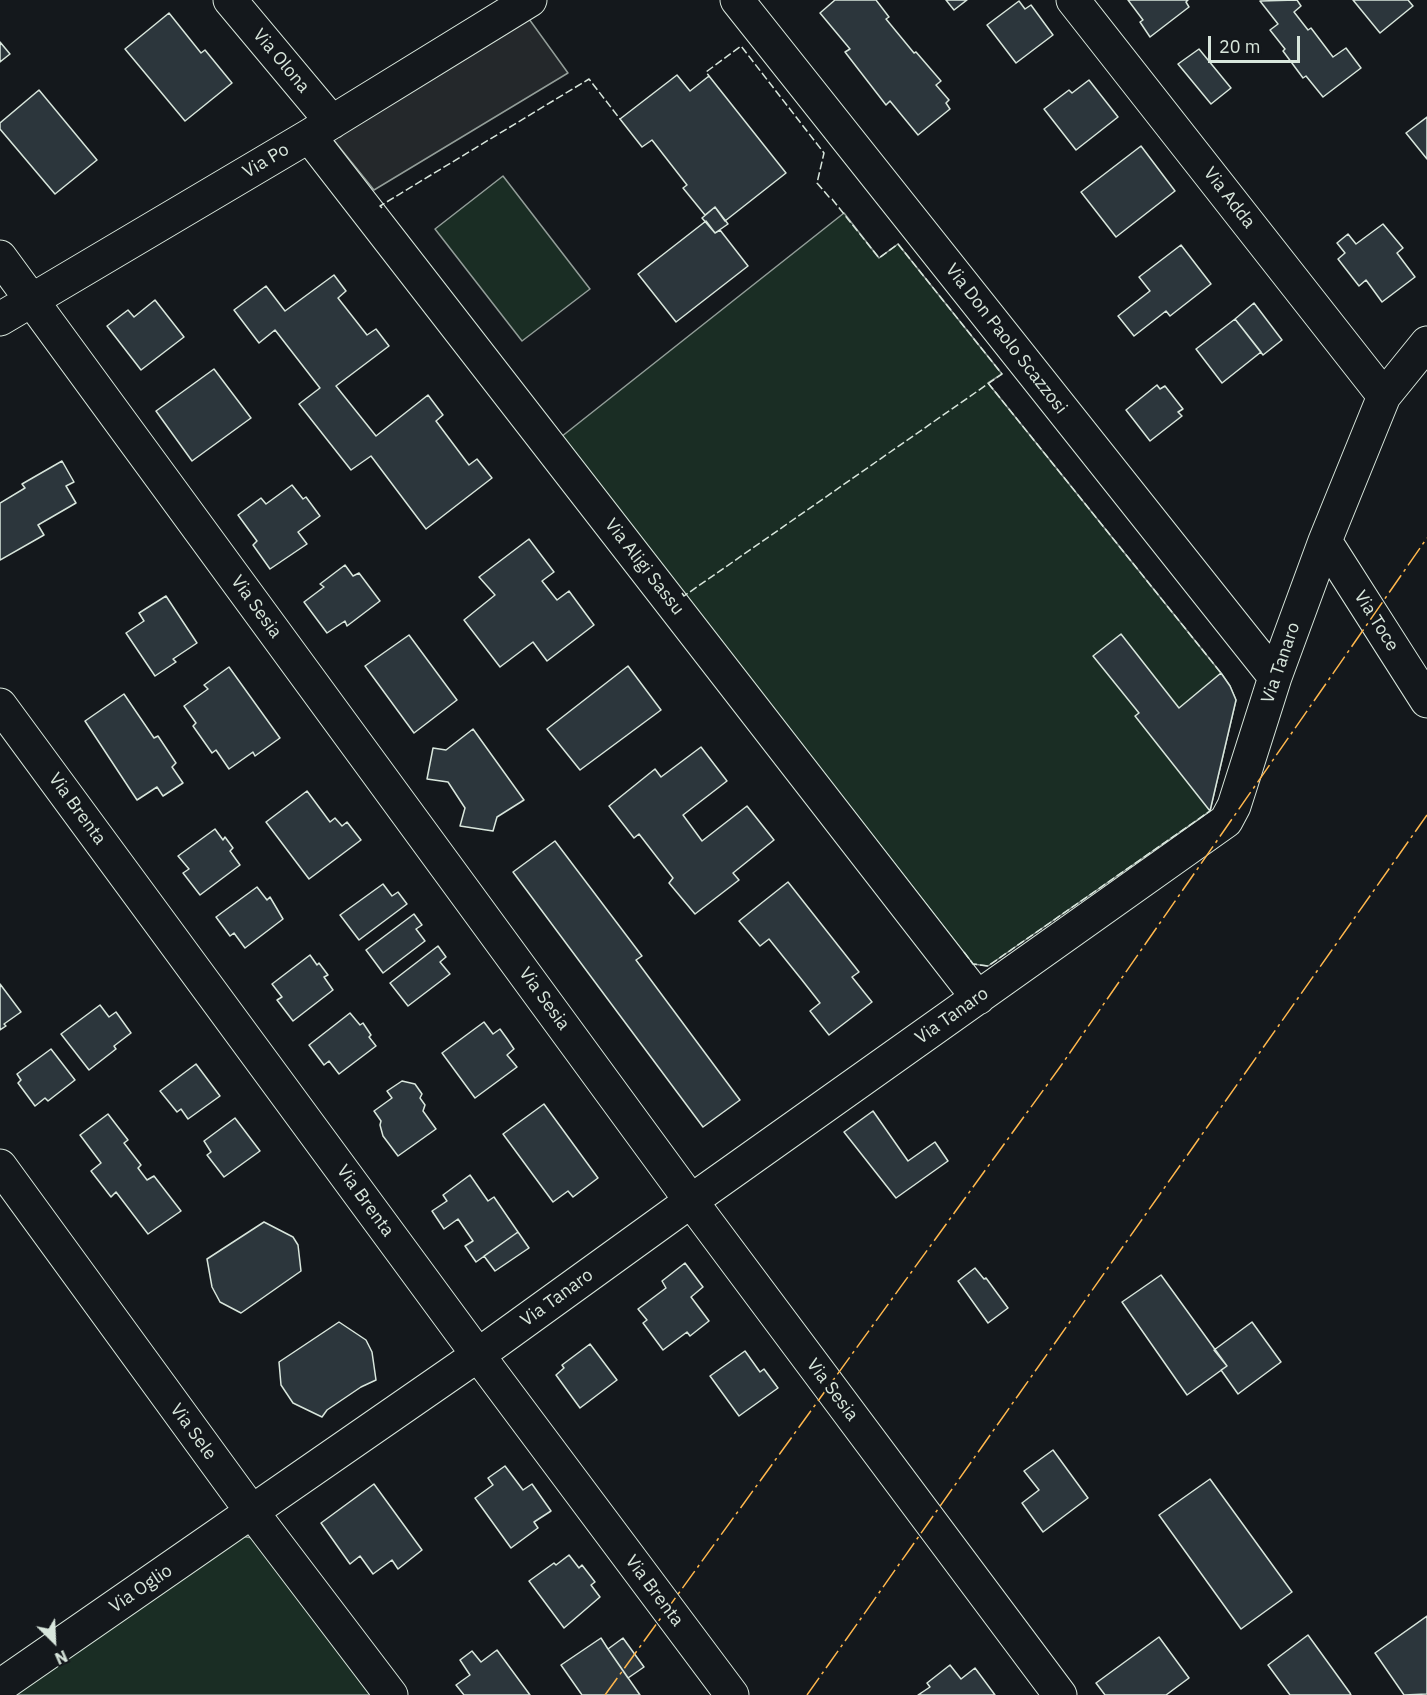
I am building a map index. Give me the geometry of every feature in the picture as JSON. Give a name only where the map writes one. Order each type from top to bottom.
[{"type":"street","name":"Via Olona","points":[[230,0],[320,129]]},
{"type":"street","name":"Via Po","points":[[0,319],[320,129],[530,0]]},
{"type":"street","name":"Via Don Paolo Scazzosi","points":[[738,0],[1275,677]]},
{"type":"street","name":"Via Adda","points":[[1073,0],[1384,396]]},
{"type":"street","name":"Via Aligi Sassu","points":[[320,129],[978,998]]},
{"type":"street","name":"Via Sesia","points":[[0,257],[691,1201],[1060,1695]]},
{"type":"street","name":"Via Tanaro","points":[[252,1512],[478,1355],[1226,821],[1234,806],[1275,677],[1325,542],[1384,396],[1427,343]]},
{"type":"street","name":"Via Toce","points":[[1325,542],[1427,701]]},
{"type":"street","name":"Via Brenta","points":[[0,705],[478,1355],[732,1695]]},
{"type":"street","name":"Via Sele","points":[[0,1166],[252,1512],[391,1695]]},
{"type":"street","name":"Via Oglio","points":[[0,1686],[252,1512]]},
{"type":"green space","points":[[503,176],[590,289],[522,341],[435,229]]},
{"type":"green space","points":[[844,213],[879,258],[898,244],[1002,374],[988,383],[1221,673],[1236,700],[1210,811],[988,966],[973,964],[561,437]]},
{"type":"green space","points":[[240,1536],[253,1538],[374,1695],[0,1695]]},
{"type":"shaded area","points":[[524,12],[568,73],[374,190],[328,133]]},
{"type":"building","points":[[835,0],[876,0],[889,17],[886,19],[941,81],[936,85],[949,100],[946,103],[950,109],[918,135],[890,101],[886,105],[845,52],[850,49],[820,13]]},
{"type":"building","points":[[946,0],[967,0],[954,10]]},
{"type":"building","points":[[1128,0],[1188,0],[1186,2],[1189,7],[1150,37],[1140,22],[1143,20]]},
{"type":"building","points":[[1297,0],[1301,6],[1294,12],[1308,30],[1311,28],[1333,57],[1346,48],[1361,68],[1323,97],[1306,76],[1303,78],[1283,51],[1285,49],[1270,30],[1278,24],[1260,1]]},
{"type":"building","points":[[1353,0],[1408,0],[1413,6],[1380,33]]},
{"type":"building","points":[[1019,1],[1025,9],[1031,5],[1053,35],[1016,63],[987,25]]},
{"type":"building","points":[[169,13],[201,53],[205,50],[232,83],[185,121],[125,49]]},
{"type":"building","points":[[0,42],[10,54],[0,62]]},
{"type":"building","points":[[1199,49],[1231,88],[1211,104],[1178,64]]},
{"type":"building","points":[[677,75],[690,91],[709,76],[786,173],[725,221],[715,207],[705,215],[683,188],[687,185],[652,140],[642,147],[620,119]]},
{"type":"building","points":[[1089,80],[1118,117],[1076,150],[1044,109],[1069,90],[1072,93]]},
{"type":"building","points":[[39,90],[97,160],[55,194],[0,129],[0,123]]},
{"type":"building","points":[[1427,117],[1427,159],[1406,133]]},
{"type":"building","points":[[1141,146],[1175,191],[1116,237],[1081,192]]},
{"type":"building","points":[[715,207],[728,224],[715,233],[702,218]]},
{"type":"building","points":[[706,221],[715,233],[720,230],[748,266],[676,322],[638,274]]},
{"type":"building","points":[[1383,224],[1403,248],[1397,253],[1415,277],[1382,302],[1366,280],[1359,286],[1338,259],[1345,253],[1337,243],[1348,234],[1356,244]]},
{"type":"building","points":[[1181,245],[1211,284],[1170,316],[1166,311],[1134,336],[1118,316],[1150,291],[1139,277]]},
{"type":"building","points":[[334,275],[346,291],[338,298],[367,335],[376,329],[389,346],[336,386],[376,436],[428,395],[443,415],[436,421],[469,465],[477,459],[492,478],[426,529],[371,456],[351,470],[299,404],[320,388],[275,330],[259,343],[234,310],[266,286],[285,311]]},
{"type":"building","points":[[155,300],[184,337],[141,370],[107,326],[128,310],[134,317]]},
{"type":"building","points":[[1254,303],[1282,340],[1263,355],[1235,319]]},
{"type":"building","points":[[1235,319],[1261,352],[1222,383],[1196,349]]},
{"type":"building","points":[[214,369],[251,418],[192,461],[156,411]]},
{"type":"building","points":[[1157,385],[1160,389],[1165,386],[1183,409],[1178,412],[1182,416],[1150,441],[1126,410]]},
{"type":"building","points":[[62,461],[74,482],[66,486],[76,503],[38,525],[44,535],[0,560],[0,503],[25,488],[22,484]]},
{"type":"building","points":[[292,485],[303,499],[306,497],[320,516],[298,532],[307,544],[270,569],[253,545],[257,541],[238,515],[261,498],[266,504]]},
{"type":"building","points":[[529,539],[554,572],[542,581],[557,600],[569,591],[594,625],[547,661],[533,642],[500,667],[464,620],[495,595],[479,577]]},
{"type":"building","points":[[345,565],[353,576],[359,573],[380,601],[347,626],[345,621],[327,633],[304,602],[324,587],[320,584]]},
{"type":"building","points":[[166,596],[197,643],[173,659],[176,662],[155,676],[126,633],[144,621],[139,613]]},
{"type":"building","points":[[1121,634],[1179,708],[1221,673],[1230,686],[1236,700],[1210,811],[1135,716],[1139,713],[1093,656]]},
{"type":"building","points":[[409,635],[457,700],[414,733],[365,666]]},
{"type":"building","points":[[628,666],[661,710],[580,770],[547,729]]},
{"type":"building","points":[[229,667],[280,738],[255,756],[253,752],[229,769],[216,750],[212,753],[193,726],[196,723],[184,706],[208,689],[204,685]]},
{"type":"building","points":[[124,694],[154,738],[158,736],[176,763],[172,767],[183,783],[163,796],[157,787],[137,800],[85,721]]},
{"type":"building","points":[[473,729],[524,800],[497,817],[493,831],[460,826],[465,808],[448,782],[427,779],[433,748],[446,750]]},
{"type":"building","points":[[701,747],[727,781],[683,815],[702,841],[747,806],[774,840],[733,873],[739,880],[695,914],[669,883],[673,878],[639,834],[634,838],[609,806],[655,769],[661,777]]},
{"type":"building","points":[[307,791],[330,822],[335,818],[342,826],[347,822],[361,840],[309,879],[266,822]]},
{"type":"building","points":[[215,829],[233,848],[230,851],[240,865],[200,895],[183,873],[189,869],[178,856]]},
{"type":"building","points":[[555,841],[642,956],[636,960],[740,1100],[703,1127],[513,872]]},
{"type":"building","points":[[788,882],[859,972],[852,977],[872,1002],[829,1035],[810,1011],[820,1003],[802,980],[769,939],[760,946],[739,921]]},
{"type":"building","points":[[383,884],[392,896],[398,892],[407,904],[359,940],[340,915]]},
{"type":"building","points":[[257,887],[267,900],[270,897],[283,919],[245,948],[234,933],[230,936],[216,917]]},
{"type":"building","points":[[414,914],[422,925],[416,929],[425,941],[383,973],[366,950]]},
{"type":"building","points":[[438,946],[446,957],[440,962],[450,974],[408,1006],[390,983]]},
{"type":"building","points":[[310,955],[328,975],[324,977],[333,990],[293,1021],[277,1000],[282,997],[272,984]]},
{"type":"building","points":[[0,984],[21,1012],[4,1024],[6,1026],[0,1030]]},
{"type":"building","points":[[100,1005],[109,1017],[116,1012],[131,1033],[114,1046],[116,1049],[89,1070],[61,1034]]},
{"type":"building","points":[[350,1013],[360,1025],[363,1023],[376,1046],[339,1074],[329,1061],[324,1065],[309,1045]]},
{"type":"building","points":[[484,1022],[493,1034],[500,1029],[514,1049],[507,1055],[517,1067],[475,1098],[442,1053]]},
{"type":"building","points":[[51,1049],[75,1080],[48,1101],[45,1098],[35,1106],[18,1083],[21,1080],[17,1074]]},
{"type":"building","points":[[196,1064],[220,1096],[188,1119],[181,1109],[177,1112],[160,1091]]},
{"type":"building","points":[[402,1081],[415,1084],[422,1094],[420,1098],[425,1105],[423,1111],[436,1129],[398,1156],[383,1136],[381,1121],[374,1111],[392,1098],[387,1091]]},
{"type":"building","points":[[544,1104],[598,1178],[573,1197],[568,1191],[553,1202],[503,1134]]},
{"type":"building","points":[[873,1111],[908,1161],[935,1142],[948,1161],[896,1198],[844,1132]]},
{"type":"building","points":[[108,1114],[128,1140],[124,1143],[141,1165],[138,1168],[147,1180],[154,1176],[181,1211],[148,1234],[116,1192],[111,1197],[91,1171],[101,1163],[80,1135]]},
{"type":"building","points":[[235,1118],[260,1151],[224,1177],[207,1155],[211,1152],[204,1141]]},
{"type":"building","points":[[470,1175],[488,1201],[494,1197],[518,1232],[476,1262],[465,1246],[473,1241],[458,1219],[444,1229],[432,1211],[447,1201],[443,1195]]},
{"type":"building","points":[[264,1222],[293,1237],[298,1245],[301,1271],[241,1313],[220,1302],[212,1287],[207,1259]]},
{"type":"building","points":[[518,1232],[529,1248],[495,1271],[484,1256]]},
{"type":"building","points":[[685,1263],[703,1287],[691,1297],[709,1321],[690,1336],[687,1332],[663,1350],[643,1323],[647,1320],[638,1309],[666,1288],[662,1281]]},
{"type":"building","points":[[975,1268],[984,1279],[986,1278],[1008,1308],[988,1323],[958,1281]]},
{"type":"building","points":[[1161,1275],[1227,1366],[1187,1395],[1122,1302]]},
{"type":"building","points":[[339,1322],[366,1340],[372,1352],[376,1380],[361,1387],[327,1410],[322,1417],[293,1403],[281,1385],[279,1362]]},
{"type":"building","points":[[1252,1322],[1281,1362],[1238,1394],[1221,1370],[1227,1366],[1214,1350]]},
{"type":"building","points":[[590,1344],[617,1380],[580,1408],[556,1375],[564,1368],[562,1365]]},
{"type":"building","points":[[745,1351],[760,1372],[764,1369],[778,1388],[739,1416],[710,1376]]},
{"type":"building","points":[[1053,1450],[1088,1498],[1043,1532],[1022,1503],[1039,1490],[1024,1471]]},
{"type":"building","points":[[505,1466],[523,1490],[532,1484],[551,1511],[534,1522],[538,1528],[511,1548],[475,1498],[493,1485],[488,1478]]},
{"type":"building","points":[[1210,1479],[1292,1592],[1241,1629],[1159,1515]]},
{"type":"building","points":[[374,1484],[422,1550],[398,1569],[392,1560],[373,1574],[360,1556],[350,1564],[321,1523]]},
{"type":"building","points":[[569,1555],[579,1568],[582,1565],[595,1582],[591,1585],[600,1597],[564,1628],[529,1581]]},
{"type":"building","points":[[1427,1616],[1427,1694],[1404,1695],[1375,1653]]},
{"type":"building","points":[[1308,1635],[1351,1695],[1290,1695],[1268,1665]]},
{"type":"building","points":[[1159,1637],[1189,1678],[1166,1695],[1105,1695],[1096,1683]]},
{"type":"building","points":[[601,1638],[640,1695],[582,1695],[561,1665]]},
{"type":"building","points":[[623,1638],[644,1667],[628,1678],[608,1649]]},
{"type":"building","points":[[497,1650],[530,1695],[464,1695],[456,1685],[470,1675],[460,1660],[472,1651],[481,1662]]},
{"type":"building","points":[[950,1665],[961,1679],[975,1668],[995,1695],[918,1695],[930,1687],[927,1683]]},
{"type":"fence","points":[[682,593],[684,596],[1002,374],[898,244],[879,258],[817,183],[824,153],[741,46],[706,72],[709,76]]},
{"type":"fence","points":[[382,208],[380,206],[589,79],[620,119]]},
{"type":"fence","points":[[988,383],[1221,673]]},
{"type":"fence","points":[[964,952],[973,964],[988,966],[1210,811]]},
{"type":"power","points":[[605,1695],[1060,1067],[1427,538]]},
{"type":"power","points":[[807,1695],[1427,815]]}]
